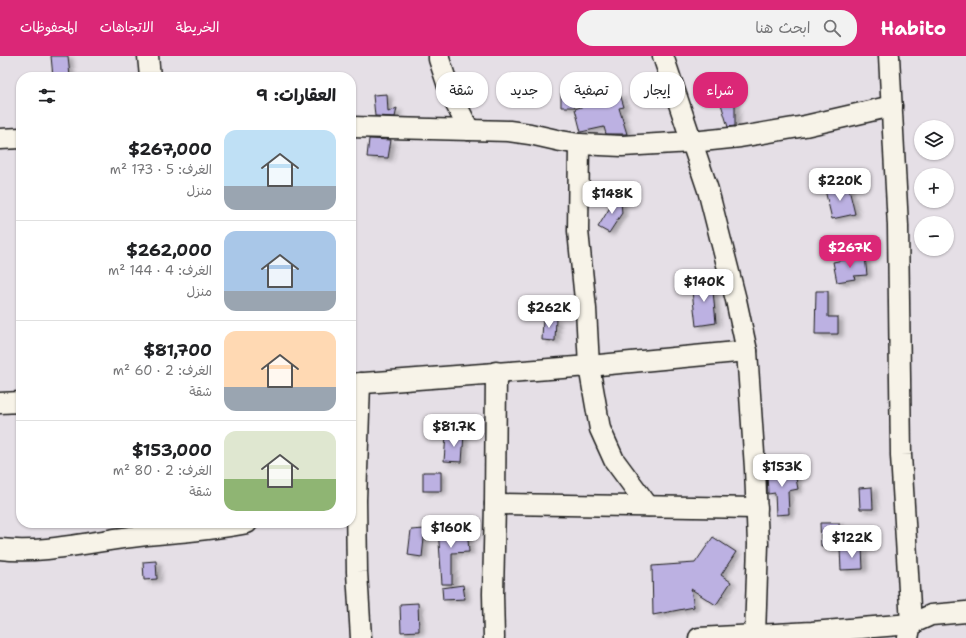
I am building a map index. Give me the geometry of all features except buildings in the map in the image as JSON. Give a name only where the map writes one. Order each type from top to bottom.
[{"type":"street","points":[[148,56],[150,72]]},
{"type":"street","points":[[439,56],[450,92],[469,130]]},
{"type":"street","points":[[663,56],[708,190],[736,300],[747,351],[757,508],[758,544],[755,635]]},
{"type":"street","points":[[889,56],[898,226],[902,455],[910,631]]},
{"type":"street","points":[[356,128],[509,131],[579,144],[622,146],[692,142],[740,137],[805,126],[892,106]]},
{"type":"street","points":[[0,139],[16,138]]},
{"type":"street","points":[[579,144],[578,231],[586,309],[589,366],[600,429],[614,460],[648,506]]},
{"type":"street","points":[[356,383],[589,366],[747,351]]},
{"type":"street","points":[[494,638],[493,594],[496,372]]},
{"type":"street","points":[[0,403],[16,402]]},
{"type":"street","points":[[495,504],[757,508]]},
{"type":"street","points":[[0,549],[53,549],[131,537],[220,528]]},
{"type":"street","points":[[355,528],[361,638]]},
{"type":"street","points":[[699,638],[812,632],[910,631],[931,615],[966,612]]}]
